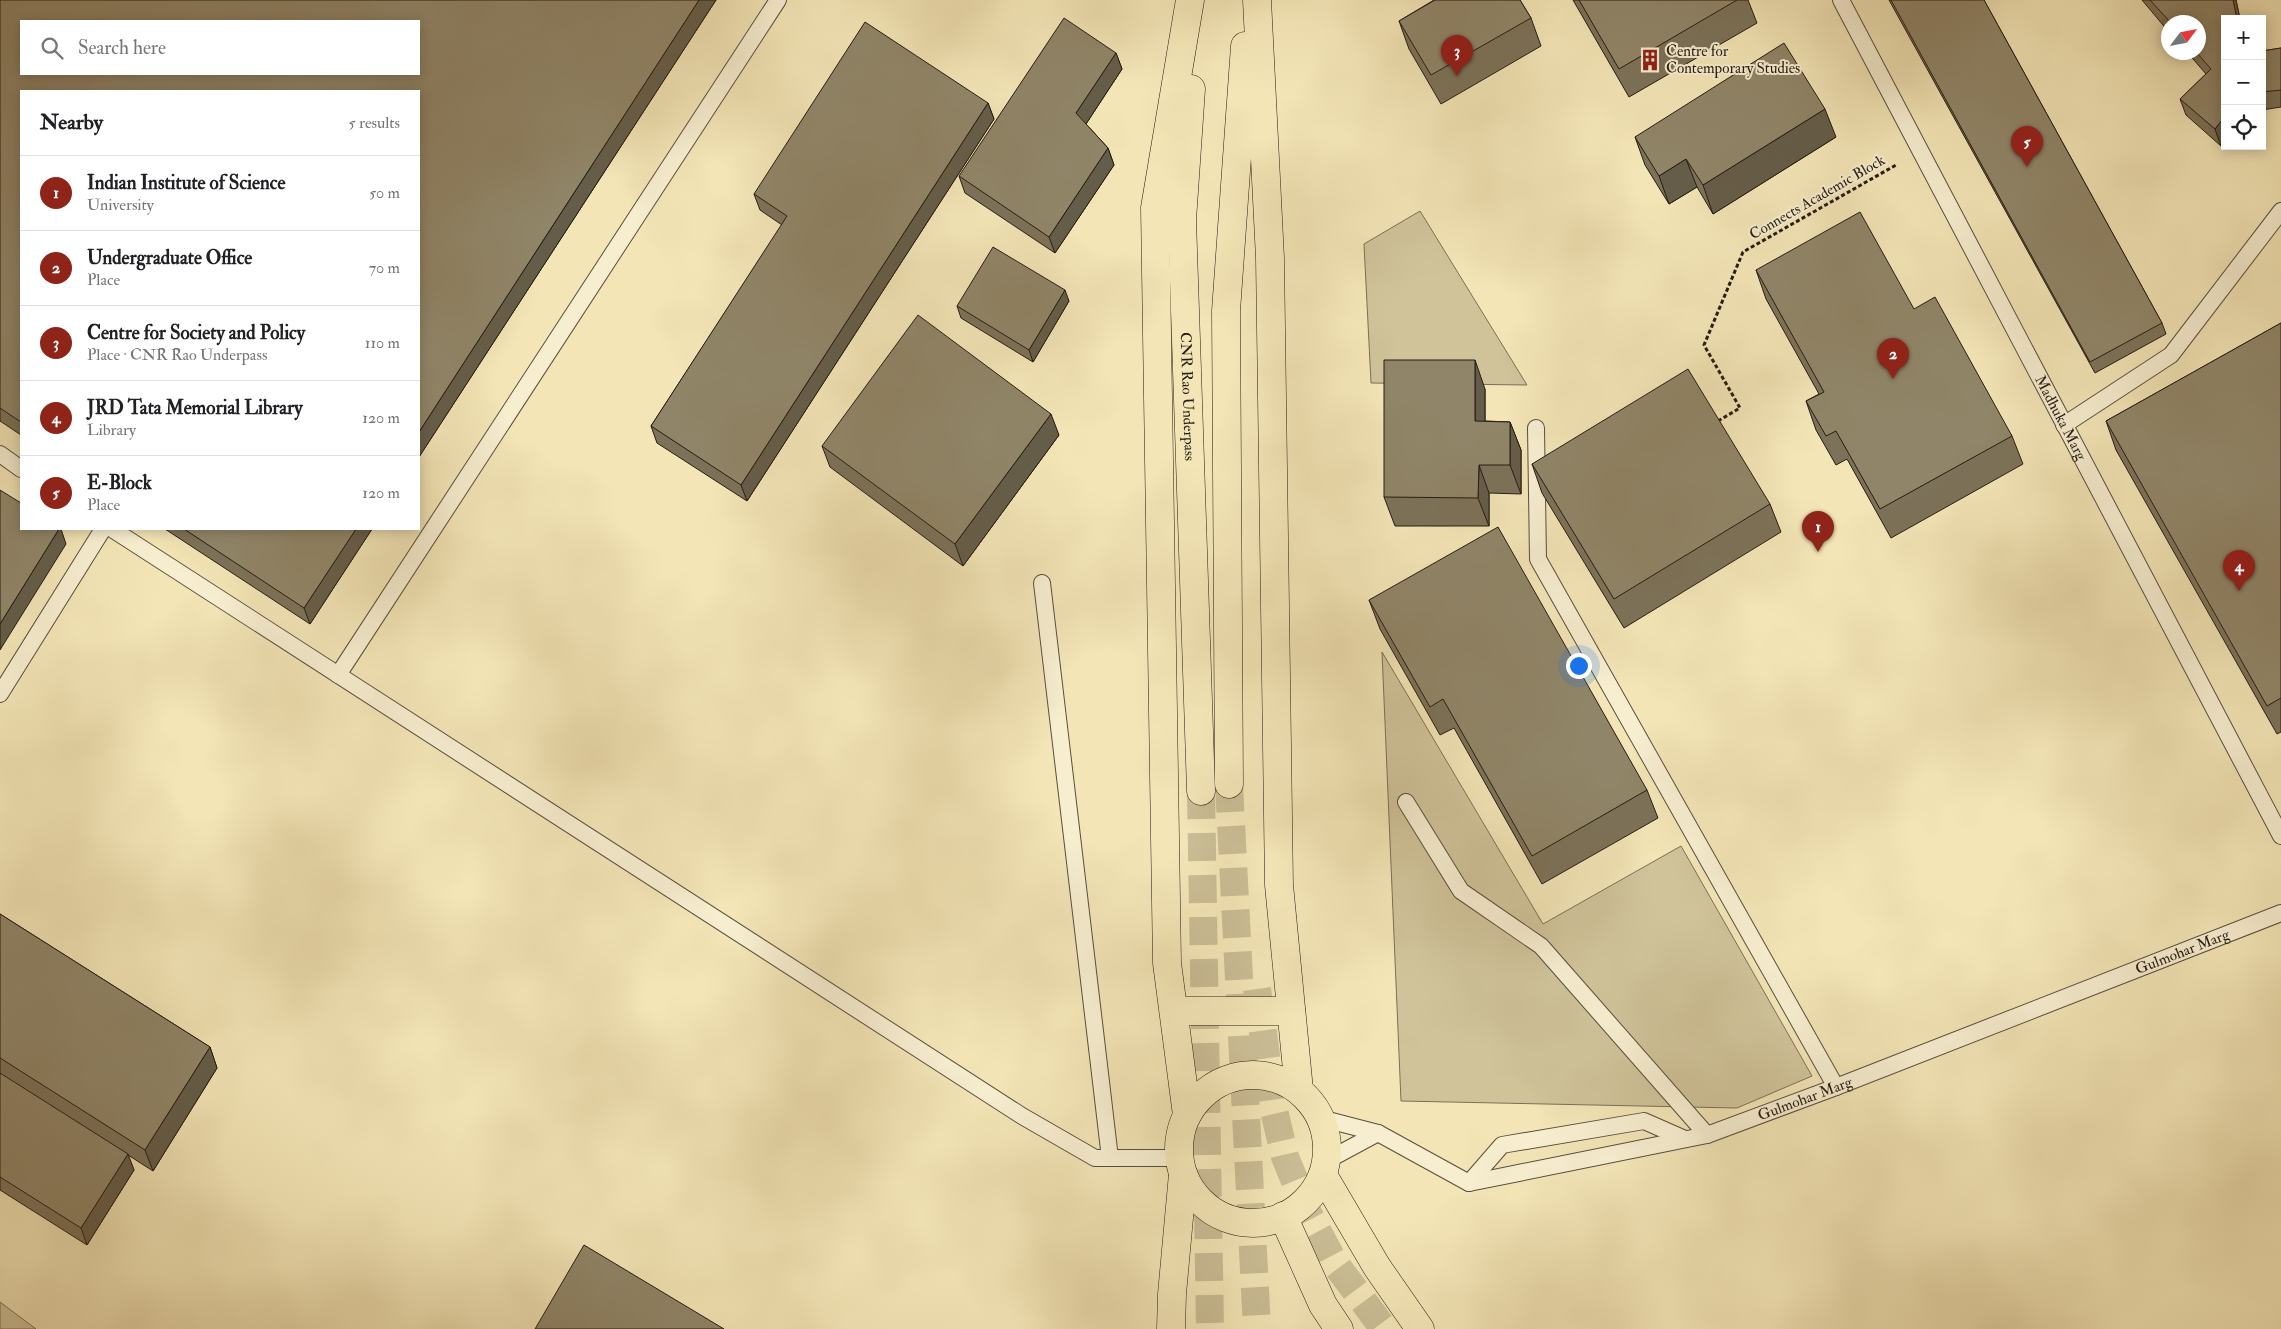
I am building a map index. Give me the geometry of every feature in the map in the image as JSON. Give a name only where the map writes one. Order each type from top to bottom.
[{"type":"highway","points":[[1187,1114],[1167,963],[1155,208],[1190,0]]},
{"type":"highway","name":"CNR Rao Underpass","points":[[1197,0],[1182,220],[1201,791]]},
{"type":"highway","points":[[1229,784],[1226,311],[1248,0]]},
{"type":"highway","points":[[1257,0],[1270,258],[1279,885],[1299,1090]]},
{"type":"highway","points":[[1174,1011],[1291,1011]]},
{"type":"highway","points":[[1171,1329],[1181,1166],[1178,1146],[1182,1122],[1194,1102],[1210,1087],[1232,1076],[1255,1074],[1278,1078],[1299,1090],[1315,1108],[1325,1129],[1328,1152],[1324,1168],[1311,1196],[1294,1211],[1273,1221],[1250,1224],[1227,1219],[1206,1207],[1191,1190],[1181,1166]]},
{"type":"highway","points":[[1324,1168],[1377,1267],[1420,1329]]},
{"type":"highway","points":[[1283,1216],[1323,1305],[1339,1329]]},
{"type":"lane","points":[[338,675],[778,0]]},
{"type":"lane","name":"Madhuka Marg","points":[[1841,0],[2281,836]]},
{"type":"lane","points":[[2064,425],[2171,355],[2281,211]]},
{"type":"lane","points":[[1536,428],[1538,559],[1836,1087]]},
{"type":"lane","points":[[0,454],[20,468]]},
{"type":"lane","points":[[0,694],[102,530]]},
{"type":"lane","points":[[114,530],[1022,1116],[1095,1158],[1181,1166]]},
{"type":"lane","points":[[1042,583],[1110,1158]]},
{"type":"lane","points":[[1406,802],[1461,891],[1541,946],[1707,1135]]},
{"type":"lane","name":"Gulmohar Marg","points":[[1469,1182],[1707,1135],[1836,1087],[2281,913]]},
{"type":"lane","points":[[1320,1118],[1378,1133],[1469,1182],[1502,1145],[1644,1121],[1685,1139]]},
{"type":"lane","points":[[1324,1168],[1378,1133]]},
{"type":"path","name":"Connects Academic Block","points":[[1715,423],[1740,408],[1704,344],[1743,252],[1920,151]]},
{"type":"shaded area","points":[[1420,211],[1527,385],[1371,383],[1364,244]]},
{"type":"shaded area","points":[[1382,652],[1543,924],[1681,846],[1812,1076],[1737,1108],[1401,1101]]},
{"type":"shaded area","points":[[0,1302],[36,1329],[0,1329]]},
{"type":"building","points":[[0,0],[699,0],[420,430],[420,90],[20,90],[20,421],[0,408]]},
{"type":"building","points":[[1435,0],[1520,0],[1531,18],[1431,75],[1399,21]]},
{"type":"building","points":[[1579,0],[1737,0],[1619,69]]},
{"type":"building","points":[[1891,0],[1984,0],[2162,323],[2090,362]]},
{"type":"building","points":[[2150,0],[2233,0],[2236,15],[2221,15],[2221,121],[2215,129],[2180,99],[2211,69],[2203,60],[2206,60],[2206,15],[2164,15]]},
{"type":"building","points":[[1064,18],[1116,53],[1076,113],[1108,148],[1049,237],[959,176]]},
{"type":"building","points":[[865,22],[988,103],[741,485],[651,426],[787,216],[754,194]]},
{"type":"building","points":[[1784,43],[1825,109],[1703,185],[1686,159],[1659,176],[1635,137]]},
{"type":"building","points":[[2281,48],[2281,90],[2266,92],[2266,50]]},
{"type":"building","points":[[1860,212],[1914,309],[1935,297],[2012,436],[1880,509],[1836,431],[1826,436],[1806,401],[1824,392],[1756,270]]},
{"type":"building","points":[[993,247],[1065,290],[1029,350],[957,306]]},
{"type":"building","points":[[918,315],[1051,414],[955,544],[822,446]]},
{"type":"building","points":[[2281,323],[2281,698],[2267,706],[2106,421]]},
{"type":"building","points":[[1384,360],[1475,360],[1475,421],[1510,422],[1510,465],[1479,465],[1478,498],[1384,497]]},
{"type":"building","points":[[1688,369],[1770,504],[1614,599],[1532,464]]},
{"type":"building","points":[[0,490],[20,502],[20,530],[58,530],[0,624]]},
{"type":"building","points":[[1498,527],[1647,790],[1532,856],[1443,699],[1430,707],[1369,600]]},
{"type":"building","points":[[186,530],[355,530],[304,608]]},
{"type":"building","points":[[0,914],[210,1047],[145,1150],[0,1058]]},
{"type":"building","points":[[0,1073],[128,1154],[81,1228],[0,1177]]},
{"type":"building","points":[[584,1245],[724,1329],[535,1329]]},
{"type":"tunnel","points":[[1229,784],[1257,1329]]},
{"type":"tunnel","points":[[1201,791],[1210,1329]]},
{"type":"tunnel","points":[[1257,989],[1273,1106],[1285,1157],[1309,1215],[1334,1262],[1384,1329]]},
{"type":"place","name":"Centre for Contemporary Studies","points":[[1650,60]]},
{"type":"place","name":"Centre for Society and Policy","points":[[1457,76]]},
{"type":"place","name":"E-Block","points":[[2027,167]]},
{"type":"place","name":"Undergraduate Office","points":[[1893,379]]},
{"type":"place","name":"Indian Institute of Science","points":[[1818,552]]},
{"type":"place","name":"JRD Tata Memorial Library","points":[[2239,591]]}]
